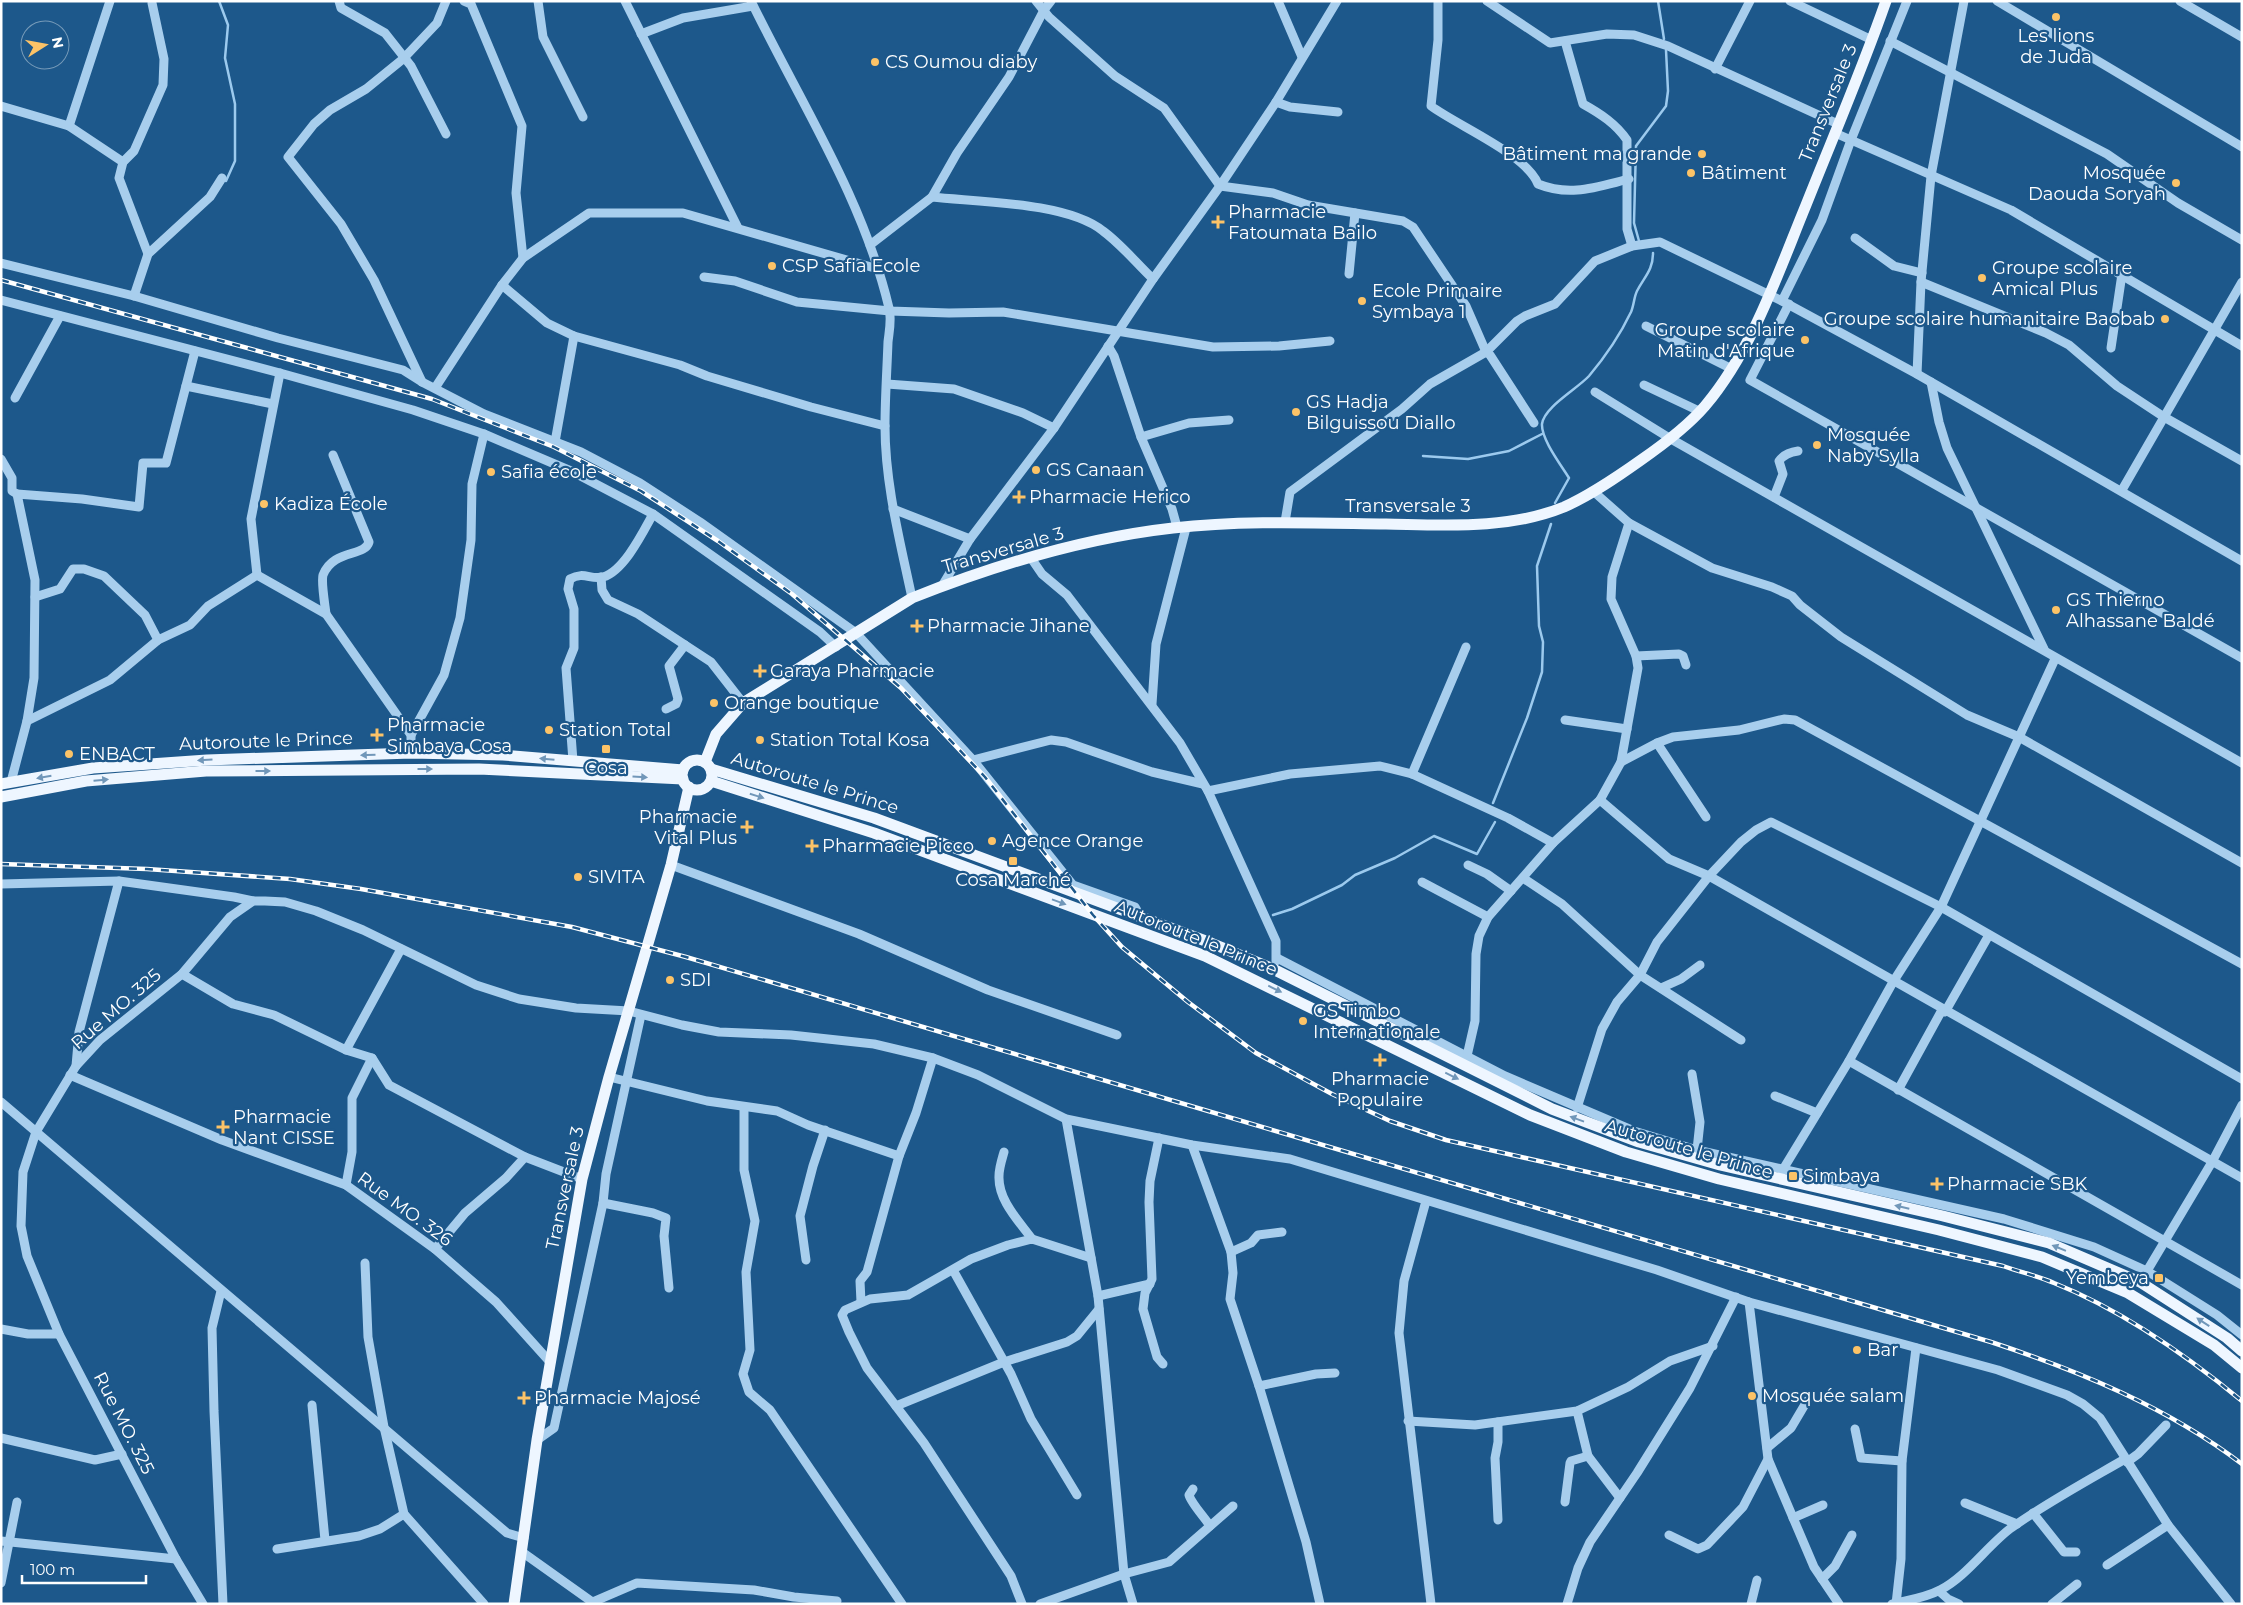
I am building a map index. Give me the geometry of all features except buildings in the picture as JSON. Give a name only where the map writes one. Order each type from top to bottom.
[{"type":"main road","name":"Transversale 3","points":[[708,766],[716,734],[742,703],[836,647],[912,598],[942,586],[1031,558],[1120,536],[1182,528],[1285,522],[1474,525],[1530,517],[1564,507],[1593,491],[1671,439],[1699,411],[1732,370],[1769,295],[1886,1]]},
{"type":"main road","name":"Autoroute le Prince","points":[[6,783],[93,768],[207,760],[412,753],[502,755],[573,761],[685,779]]},
{"type":"main road","points":[[692,760],[708,766],[711,781],[708,785],[699,790],[685,779],[692,760]]},
{"type":"main road","name":"Autoroute le Prince","points":[[708,766],[874,818],[1139,914],[1273,969],[1552,1109],[1639,1142],[1720,1165],[1781,1173],[2049,1243],[2140,1282],[2228,1338],[2242,1352]]},
{"type":"main road","name":"Autoroute le Prince","points":[[1,798],[86,781],[206,771],[479,769],[685,779]]},
{"type":"main road","name":"Transversale 3","points":[[514,1604],[537,1440],[582,1179],[609,1077],[671,865],[685,779]]},
{"type":"main road","name":"Autoroute le Prince","points":[[711,781],[874,833],[1205,956],[1530,1114],[1626,1152],[1719,1179],[1939,1230],[2042,1257],[2128,1293],[2214,1345],[2242,1368]]},
{"type":"street","points":[[69,126],[110,1]]},
{"type":"street","points":[[339,1],[341,8],[385,33],[411,66],[446,134]]},
{"type":"street","points":[[422,382],[374,280],[346,232],[288,157],[314,124],[330,110],[366,89],[403,58],[437,23],[446,1]]},
{"type":"street","points":[[464,1],[471,4],[522,126],[516,193],[523,258]]},
{"type":"street","points":[[538,1],[543,37],[583,117]]},
{"type":"street","points":[[625,1],[738,228]]},
{"type":"street","points":[[1036,1],[1049,16],[1115,76],[1164,108],[1220,186],[1273,193],[1308,205],[1403,221],[1413,227],[1466,306],[1486,352],[1490,355],[1534,422]]},
{"type":"street","points":[[870,246],[932,197],[957,153],[1009,77],[1044,10],[1051,1]]},
{"type":"street","points":[[1278,1],[1302,57]]},
{"type":"street","points":[[942,586],[970,538],[1054,428],[1152,280],[1220,186],[1276,102],[1337,1]]},
{"type":"street","points":[[1438,1],[1438,40],[1431,106],[1504,151],[1534,175],[1538,184],[1553,190],[1574,192],[1629,179]]},
{"type":"street","points":[[1487,1],[1550,43],[1607,34],[1634,35],[1668,46],[1837,128],[1851,140],[2011,210],[2242,346]]},
{"type":"street","points":[[1715,69],[1750,1]]},
{"type":"street","points":[[1790,1],[1872,40]]},
{"type":"street","points":[[1907,1],[1851,140],[1822,220],[1750,380],[2242,658]]},
{"type":"street","points":[[1917,374],[1922,277],[1931,176],[1964,1]]},
{"type":"street","points":[[1997,1],[2242,147]]},
{"type":"street","points":[[2180,1],[2242,37]]},
{"type":"street","points":[[148,254],[120,178],[123,162],[134,151],[163,85],[164,60],[152,3]]},
{"type":"street","points":[[641,34],[683,18],[752,4],[812,118],[855,208],[878,269],[890,311],[885,426],[887,466],[893,509],[912,598]]},
{"type":"street","points":[[1565,41],[1583,104],[1600,113],[1620,130],[1627,140],[1629,179],[1627,229],[1632,246]]},
{"type":"street","points":[[1890,41],[1951,71],[2107,154],[2178,202],[2242,240]]},
{"type":"street","points":[[1276,102],[1290,107],[1338,112]]},
{"type":"street","points":[[1,106],[69,126],[123,162]]},
{"type":"street","points":[[134,296],[148,254],[210,197],[222,178]]},
{"type":"street","points":[[932,197],[1034,208],[1074,216],[1103,230],[1152,280]]},
{"type":"street","points":[[435,388],[502,285],[523,258],[589,213],[683,213],[878,269]]},
{"type":"street","points":[[1349,274],[1354,213]]},
{"type":"street","points":[[1855,238],[1894,266],[2069,345],[2118,386],[2164,417],[2242,460]]},
{"type":"street","points":[[1285,522],[1290,492],[1402,410],[1430,384],[1486,352],[1517,321],[1555,304],[1595,260],[1632,246],[1660,242],[1786,302],[2122,490],[2242,561]]},
{"type":"street","points":[[1,263],[134,296],[278,338],[403,370],[484,414],[581,452],[640,483],[700,522],[856,633],[973,760],[1074,884],[1135,906],[1139,914]]},
{"type":"street","points":[[2111,348],[2122,274]]},
{"type":"street","points":[[704,277],[735,281],[796,302],[890,311],[1004,312],[1212,347],[1279,346],[1330,341]]},
{"type":"street","points":[[2122,490],[2242,282]]},
{"type":"street","points":[[502,285],[547,322],[574,336],[680,365],[707,376],[810,407],[885,426]]},
{"type":"street","points":[[1,300],[280,373],[413,410],[484,434],[571,471],[653,514],[820,632],[836,647]]},
{"type":"street","points":[[15,398],[60,316]]},
{"type":"street","points":[[1646,326],[1732,370]]},
{"type":"street","points":[[555,442],[574,336]]},
{"type":"street","points":[[1108,346],[1114,356],[1141,437],[1182,528],[1156,644],[1152,704]]},
{"type":"street","points":[[1,459],[12,478],[12,491],[17,494],[82,499],[139,507],[143,463],[166,463],[195,351]]},
{"type":"street","points":[[257,575],[250,519],[280,373]]},
{"type":"street","points":[[1931,382],[1939,422],[1947,448],[1974,508],[2044,649]]},
{"type":"street","points":[[887,384],[954,389],[1023,413],[1054,428]]},
{"type":"street","points":[[1644,385],[1699,411]]},
{"type":"street","points":[[186,386],[273,404]]},
{"type":"street","points":[[1594,392],[1671,439],[2044,649],[2055,659],[2242,763]]},
{"type":"street","points":[[1141,437],[1189,423],[1230,420]]},
{"type":"street","points":[[411,735],[444,675],[460,618],[471,540],[472,484],[484,434]]},
{"type":"street","points":[[1774,497],[1783,474],[1779,461],[1782,456],[1798,451]]},
{"type":"street","points":[[326,614],[323,575],[332,562],[346,554],[363,551],[368,547],[369,542],[333,455]]},
{"type":"street","points":[[1593,491],[1629,523],[1712,568],[1772,587],[1792,596],[1800,605],[1841,637],[1967,716],[2019,737],[2242,863]]},
{"type":"street","points":[[6,783],[27,721],[34,678],[35,580],[17,494]]},
{"type":"street","points":[[893,509],[970,538]]},
{"type":"street","points":[[573,761],[566,668],[574,648],[574,609],[568,589],[570,579],[578,574],[601,577],[609,575],[631,554],[653,514]]},
{"type":"street","points":[[1467,1056],[1475,1021],[1479,936],[1488,917],[1553,843],[1600,800],[1620,762],[1638,668],[1636,656],[1612,599],[1612,577],[1629,523]]},
{"type":"street","points":[[1031,558],[1042,574],[1066,595],[1180,742],[1205,787],[1276,941],[1277,958],[1273,969]]},
{"type":"street","points":[[35,597],[60,589],[73,569],[91,571],[104,576],[146,615],[158,640]]},
{"type":"street","points":[[257,575],[326,614],[411,735],[412,753]]},
{"type":"street","points":[[27,721],[110,680],[158,640],[190,625],[208,606],[257,575]]},
{"type":"street","points":[[601,577],[602,590],[608,600],[638,614],[711,662],[742,703]]},
{"type":"street","points":[[666,709],[676,704],[678,698],[669,666],[685,645]]},
{"type":"street","points":[[1412,774],[1466,647]]},
{"type":"street","points":[[1636,656],[1679,654],[1683,656],[1686,665]]},
{"type":"street","points":[[1781,1173],[1849,1062],[1893,982],[1941,907],[2055,659]]},
{"type":"street","points":[[1620,762],[1673,737],[1739,730],[1784,719],[1795,720],[2242,964]]},
{"type":"street","points":[[1565,720],[1627,729]]},
{"type":"street","points":[[973,760],[1051,740],[1066,742],[1152,772],[1205,787],[1290,774],[1380,766],[1412,774],[1508,818],[1553,843]]},
{"type":"street","points":[[1657,743],[1706,817]]},
{"type":"street","points":[[1600,800],[1669,858],[1709,876],[1944,1011],[2242,1178]]},
{"type":"street","points":[[1577,1108],[1602,1029],[1617,1002],[1640,975],[1657,942],[1709,876],[1741,842],[1756,830],[1771,822],[1941,907],[2242,1079]]},
{"type":"street","points":[[671,865],[859,934],[988,990],[1117,1034]]},
{"type":"street","points":[[1468,865],[1487,874],[1511,891]]},
{"type":"street","points":[[1523,878],[1562,904],[1640,975],[1741,1040]]},
{"type":"street","points":[[1,884],[119,881],[253,901],[285,902],[316,911],[476,985],[519,999],[576,1008],[629,1011],[718,1032],[791,1035],[874,1044],[933,1058],[978,1075],[1066,1119],[1192,1145],[1290,1159],[1658,1270],[1748,1302],[1998,1370],[2066,1395],[2083,1404],[2100,1418],[2168,1525],[2231,1604]]},
{"type":"street","points":[[76,1066],[79,1032],[119,881]]},
{"type":"street","points":[[1422,882],[1488,917]]},
{"type":"street","name":"Rue MO. 325","points":[[203,1604],[176,1559],[59,1334],[27,1256],[21,1226],[23,1172],[36,1132],[76,1066],[100,1040],[182,974],[230,917],[253,901]]},
{"type":"street","points":[[1898,1090],[1990,935]]},
{"type":"street","points":[[346,1050],[401,949]]},
{"type":"street","points":[[1277,958],[1505,1076],[1577,1108],[1634,1130],[1697,1150],[1781,1173],[2004,1219],[2094,1247],[2147,1271],[2217,1315],[2242,1335]]},
{"type":"street","points":[[1661,988],[1681,979],[1700,965]]},
{"type":"street","points":[[182,974],[233,1004],[274,1015],[346,1050],[372,1058],[390,1085],[525,1157],[582,1179]]},
{"type":"street","points":[[537,1440],[554,1428],[603,1203],[606,1174],[641,1015]]},
{"type":"street","points":[[346,1185],[352,1152],[352,1098],[372,1058]]},
{"type":"street","points":[[861,1302],[860,1282],[867,1272],[899,1156],[916,1113],[933,1058]]},
{"type":"street","points":[[1849,1062],[2242,1284]]},
{"type":"street","points":[[1692,1074],[1700,1122],[1697,1150]]},
{"type":"street","name":"Rue MO. 326","points":[[70,1075],[222,1140],[346,1185],[435,1249],[496,1302],[550,1362]]},
{"type":"street","points":[[609,1077],[744,1107],[777,1111],[808,1125],[899,1156]]},
{"type":"street","points":[[1775,1096],[1817,1113]]},
{"type":"street","points":[[1,1102],[507,1533],[524,1538]]},
{"type":"street","points":[[2140,1282],[2212,1162],[2242,1105]]},
{"type":"street","points":[[744,1107],[744,1170],[754,1221],[746,1272],[750,1350],[744,1370],[744,1378],[749,1392],[770,1410],[902,1604]]},
{"type":"street","points":[[1066,1119],[1098,1296],[1124,1574],[1133,1604]]},
{"type":"street","points":[[806,1260],[800,1216],[825,1130]]},
{"type":"street","points":[[1159,1138],[1149,1195],[1152,1279],[1145,1293],[1143,1310],[1157,1357],[1163,1364]]},
{"type":"street","points":[[1192,1145],[1231,1252],[1233,1273],[1230,1299],[1259,1386],[1306,1542],[1320,1604]]},
{"type":"street","points":[[1004,1152],[999,1175],[1001,1189],[1006,1203],[1032,1239]]},
{"type":"street","points":[[435,1249],[465,1213],[506,1178],[525,1157]]},
{"type":"street","points":[[1426,1201],[1404,1282],[1398,1333],[1431,1604]]},
{"type":"street","points":[[603,1203],[664,1215],[666,1218],[664,1236],[670,1288]]},
{"type":"street","points":[[1231,1252],[1251,1243],[1258,1235],[1282,1232]]},
{"type":"street","points":[[1022,1604],[1011,1576],[924,1442],[868,1368],[842,1317],[844,1310],[861,1302],[908,1295],[972,1260],[1008,1245],[1032,1239],[1092,1258]]},
{"type":"street","points":[[365,1263],[368,1337],[384,1427],[404,1514],[484,1604]]},
{"type":"street","points":[[953,1270],[1004,1362],[1032,1419],[1077,1495]]},
{"type":"street","points":[[1098,1296],[1150,1284]]},
{"type":"street","points":[[221,1291],[212,1328],[223,1604]]},
{"type":"street","points":[[1567,1604],[1578,1568],[1590,1542],[1664,1432],[1713,1346],[1736,1297]]},
{"type":"street","points":[[1748,1302],[1768,1459],[1814,1567],[1839,1604]]},
{"type":"street","points":[[896,1406],[1004,1362],[1067,1342],[1077,1336],[1099,1309]]},
{"type":"street","points":[[1,1329],[28,1334],[59,1334]]},
{"type":"street","points":[[1408,1421],[1475,1425],[1577,1411],[1628,1387],[1670,1361],[1713,1346]]},
{"type":"street","points":[[1916,1348],[1902,1461],[1902,1559],[1895,1604],[1939,1591],[1952,1583],[1996,1539],[2033,1513],[2138,1454],[2166,1424]]},
{"type":"street","points":[[1259,1386],[1316,1374],[1334,1373]]},
{"type":"street","points":[[1767,1448],[1791,1428],[1808,1401]]},
{"type":"street","points":[[312,1405],[326,1540]]},
{"type":"street","points":[[1577,1411],[1588,1456],[1620,1498]]},
{"type":"street","points":[[1498,1422],[1498,1442],[1495,1458],[1498,1520]]},
{"type":"street","points":[[1855,1429],[1861,1458],[1902,1461]]},
{"type":"street","points":[[1,1438],[95,1460],[122,1454]]},
{"type":"street","points":[[1565,1502],[1570,1463],[1588,1456]]},
{"type":"street","points":[[1669,1535],[1698,1548],[1707,1545],[1743,1508],[1768,1459]]},
{"type":"street","points":[[1193,1489],[1189,1495],[1190,1500],[1196,1505],[1210,1526]]},
{"type":"street","points":[[1,1583],[5,1542],[17,1502]]},
{"type":"street","points":[[1965,1503],[2017,1524]]},
{"type":"street","points":[[1793,1518],[1823,1505]]},
{"type":"street","points":[[1040,1604],[1124,1574],[1169,1562],[1233,1506]]},
{"type":"street","points":[[2033,1513],[2064,1552],[2076,1552]]},
{"type":"street","points":[[277,1549],[359,1536],[380,1529],[404,1514]]},
{"type":"street","points":[[2107,1564],[2168,1525]]},
{"type":"street","points":[[1822,1579],[1835,1566],[1852,1536]]},
{"type":"street","points":[[5,1542],[176,1559]]},
{"type":"street","points":[[522,1552],[594,1603],[637,1583],[754,1590],[794,1597],[837,1601]]},
{"type":"street","points":[[1751,1604],[1757,1580]]},
{"type":"street","points":[[2052,1604],[2077,1584]]},
{"type":"street","points":[[1939,1591],[1948,1599],[1960,1604]]},
{"type":"waterway","points":[[219,1],[228,25],[225,58],[235,104],[235,161],[226,181]]},
{"type":"waterway","points":[[1658,1],[1664,39]]},
{"type":"waterway","points":[[1639,241],[1634,223],[1636,146],[1666,106],[1668,91],[1666,50]]},
{"type":"waterway","points":[[1555,503],[1569,478],[1552,452],[1545,437],[1542,424],[1544,418],[1548,411],[1589,376],[1612,346],[1631,312],[1637,291],[1650,269],[1653,253]]},
{"type":"waterway","points":[[1423,456],[1468,459],[1509,451],[1542,434]]},
{"type":"waterway","points":[[1493,803],[1527,718],[1542,672],[1543,642],[1539,626],[1537,566],[1551,524]]},
{"type":"waterway","points":[[1273,915],[1292,909],[1342,885],[1355,875],[1395,858],[1434,836],[1477,854],[1495,822]]},
{"type":"railway","points":[[1,280],[432,399],[554,447],[641,491],[718,541],[792,594],[901,688],[985,777],[1093,915],[1122,947],[1188,1002],[1256,1053],[1332,1094],[1390,1121],[1446,1140],[2003,1266],[2042,1278],[2104,1306],[2129,1320],[2199,1367],[2242,1401]]},
{"type":"railway","points":[[1,864],[147,869],[290,879],[361,889],[572,927],[686,957],[1991,1342],[2057,1365],[2121,1392],[2184,1425],[2242,1464]]},
{"type":"place","name":"Les lions de Juda","points":[[2056,17]]},
{"type":"place","name":"CS Oumou diaby","points":[[875,62]]},
{"type":"place","name":"Bâtiment ma grande","points":[[1702,154]]},
{"type":"place","name":"Bâtiment","points":[[1691,173]]},
{"type":"place","name":"Mosquée Daouda Soryah","points":[[2176,183]]},
{"type":"place","name":"Pharmacie Fatoumata Bailo","points":[[1218,222]]},
{"type":"place","name":"CSP Safia Ecole","points":[[772,266]]},
{"type":"place","name":"Groupe scolaire Amical Plus","points":[[1982,278]]},
{"type":"place","name":"Ecole Primaire Symbaya 1","points":[[1362,301]]},
{"type":"place","name":"Groupe scolaire humanitaire Baobab","points":[[2165,319]]},
{"type":"place","name":"Groupe scolaire Matin d'Afrique","points":[[1805,340]]},
{"type":"place","name":"GS Hadja Bilguissou Diallo","points":[[1296,412]]},
{"type":"place","name":"Mosquée Naby Sylla","points":[[1817,445]]},
{"type":"place","name":"GS Canaan","points":[[1036,470]]},
{"type":"place","name":"Safia école","points":[[491,472]]},
{"type":"place","name":"Pharmacie Herico","points":[[1019,497]]},
{"type":"place","name":"Kadiza École","points":[[264,504]]},
{"type":"place","name":"GS Thierno Alhassane Baldé","points":[[2056,610]]},
{"type":"place","name":"Pharmacie Jihane","points":[[917,626]]},
{"type":"place","name":"Garaya Pharmacie","points":[[760,671]]},
{"type":"place","name":"Orange boutique","points":[[714,703]]},
{"type":"place","name":"Station Total","points":[[549,730]]},
{"type":"place","name":"Pharmacie Simbaya Cosa","points":[[377,735]]},
{"type":"place","name":"Station Total Kosa","points":[[760,740]]},
{"type":"place","name":"Cosa","points":[[606,749]]},
{"type":"place","name":"ENBACT","points":[[69,754]]},
{"type":"place","name":"Pharmacie Vital Plus","points":[[747,827]]},
{"type":"place","name":"Agence Orange","points":[[992,841]]},
{"type":"place","name":"Pharmacie Picco","points":[[812,846]]},
{"type":"place","name":"Cosa Marché","points":[[1013,861]]},
{"type":"place","name":"SIVITA","points":[[578,877]]},
{"type":"place","name":"SDI","points":[[670,980]]},
{"type":"place","name":"GS Timbo Internationale","points":[[1303,1021]]},
{"type":"place","name":"Pharmacie Populaire","points":[[1380,1060]]},
{"type":"place","name":"Pharmacie Nant CISSE","points":[[223,1127]]},
{"type":"place","name":"Simbaya","points":[[1793,1176]]},
{"type":"place","name":"Pharmacie SBK","points":[[1937,1184]]},
{"type":"place","name":"Yembeya","points":[[2159,1278]]},
{"type":"place","name":"Bar","points":[[1857,1350]]},
{"type":"place","name":"Mosquée salam","points":[[1752,1396]]},
{"type":"place","name":"Pharmacie Majosé","points":[[524,1398]]}]
